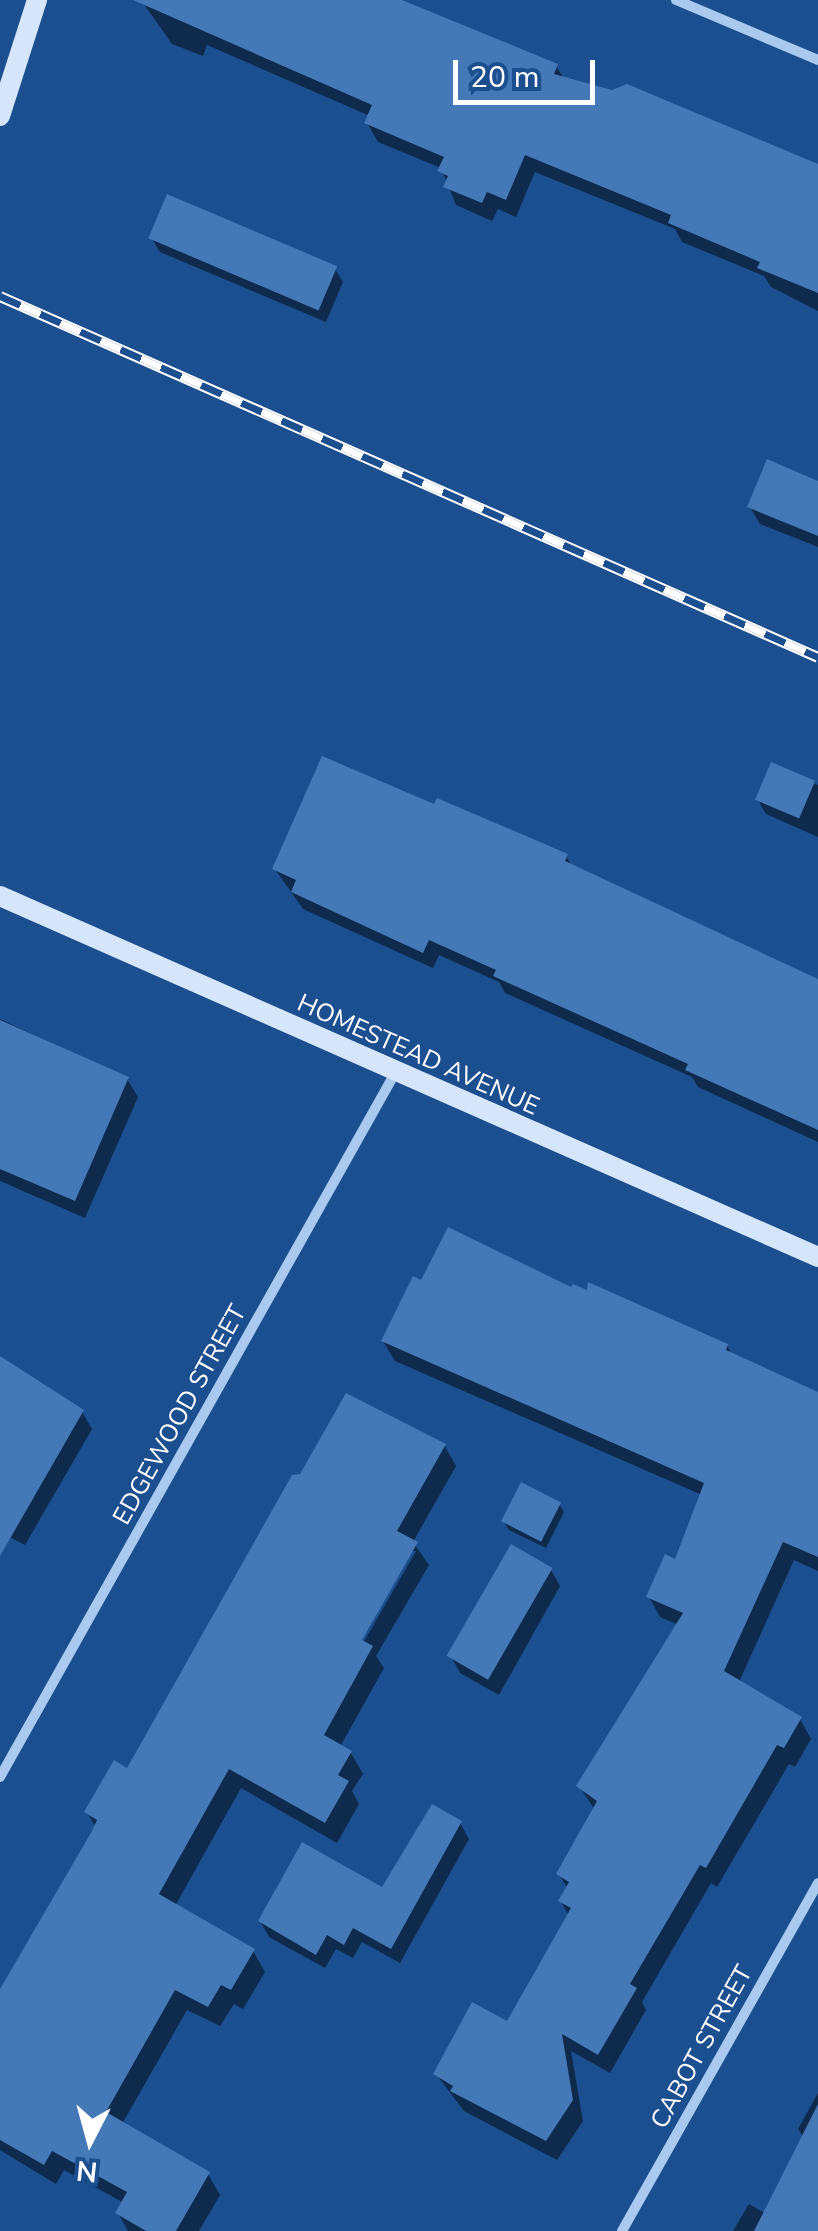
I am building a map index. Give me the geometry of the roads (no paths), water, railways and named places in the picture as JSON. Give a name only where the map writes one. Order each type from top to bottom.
[{"type":"main road","points":[[0,116],[37,0]]},
{"type":"main road","name":"HOMESTEAD AVENUE","points":[[0,896],[818,1257]]},
{"type":"street","points":[[676,0],[818,60]]},
{"type":"street","name":"EDGEWOOD STREET","points":[[0,1777],[395,1073]]},
{"type":"street","name":"CABOT STREET","points":[[622,2231],[818,1884]]},
{"type":"railway","points":[[0,296],[818,657]]}]
